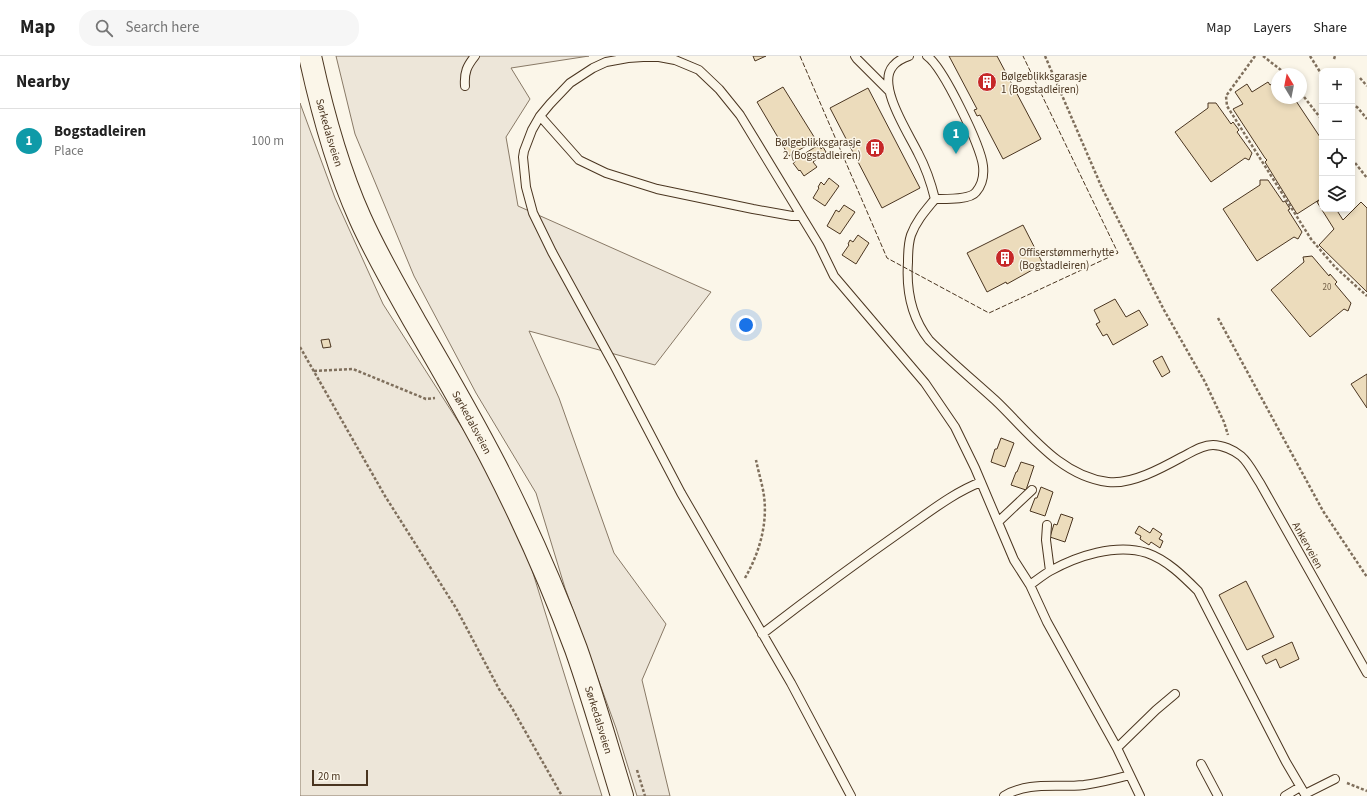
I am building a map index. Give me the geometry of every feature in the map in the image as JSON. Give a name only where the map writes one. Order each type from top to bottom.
[{"type":"street","name":"Sørkedalsveien","points":[[310,56],[329,132],[360,218],[395,288],[457,396],[514,503],[561,608],[590,692],[622,796]]},
{"type":"lane","points":[[465,86],[464,79],[467,66],[476,56]]},
{"type":"lane","points":[[855,56],[889,91]]},
{"type":"lane","points":[[908,56],[902,58],[892,66],[888,79],[889,91],[894,106],[922,160],[935,199],[948,200],[972,195],[976,193],[981,184],[983,168],[981,153],[944,77],[933,60],[927,56]]},
{"type":"lane","points":[[851,796],[804,707],[681,493],[614,365],[552,252],[533,213],[527,192],[524,157],[524,151],[532,130],[540,116],[570,83],[593,68],[606,62],[643,57],[675,58],[699,70],[719,89],[740,115],[819,245],[834,276],[925,383],[955,427],[981,482],[1014,560],[1030,585],[1046,622],[1117,748],[1140,796]]},
{"type":"lane","points":[[540,116],[579,160],[606,173],[657,189],[753,209],[800,216]]},
{"type":"lane","name":"Ankerveien","points":[[935,199],[917,222],[911,234],[908,248],[907,281],[908,292],[917,321],[926,336],[938,350],[998,403],[1057,461],[1086,476],[1108,482],[1118,482],[1149,473],[1199,448],[1213,445],[1222,446],[1232,450],[1244,460],[1260,483],[1367,673]]},
{"type":"lane","points":[[762,634],[896,535],[959,493],[981,482]]},
{"type":"lane","points":[[998,522],[1032,490]]},
{"type":"lane","points":[[1047,525],[1046,540],[1050,571]]},
{"type":"lane","points":[[1030,585],[1050,571],[1089,555],[1106,550],[1120,549],[1147,553],[1180,573],[1198,591],[1304,792]]},
{"type":"lane","points":[[1117,748],[1156,710],[1175,694]]},
{"type":"lane","points":[[1201,764],[1218,796]]},
{"type":"lane","points":[[1004,796],[1012,791],[1022,788],[1036,786],[1083,785],[1130,775]]},
{"type":"lane","points":[[1285,796],[1304,792],[1335,779]]},
{"type":"path","points":[[1045,56],[1102,188],[1164,310],[1204,382],[1224,422],[1232,450]]},
{"type":"path","points":[[1255,56],[1226,96],[1227,106],[1311,239],[1335,267],[1367,296]]},
{"type":"path","points":[[1263,56],[1278,68]]},
{"type":"path","points":[[1310,56],[1319,70]]},
{"type":"path","points":[[1360,78],[1367,86]]},
{"type":"path","points":[[1307,101],[1319,116]]},
{"type":"path","points":[[1353,104],[1367,119]]},
{"type":"path","points":[[1355,163],[1367,178]]},
{"type":"path","points":[[1218,318],[1323,511],[1367,577]]},
{"type":"path","points":[[300,347],[385,496],[456,608],[499,689],[512,708],[562,796]]},
{"type":"path","points":[[314,371],[353,369],[426,399],[457,396]]},
{"type":"path","points":[[737,590],[742,585],[752,567],[761,541],[765,521],[764,491],[756,460]]},
{"type":"path","points":[[1335,779],[1367,791]]},
{"type":"shaded area","points":[[336,56],[589,56],[511,68],[530,99],[506,137],[518,206],[711,292],[655,365],[529,331],[559,398],[614,553],[666,624],[642,680],[670,796],[637,796],[616,728],[565,588],[536,493],[476,393],[414,276],[355,134]]},
{"type":"shaded area","points":[[300,103],[335,198],[383,304],[468,437],[524,544],[602,796],[300,796]]},
{"type":"building","points":[[753,56],[766,56],[755,61]]},
{"type":"building","name":"Bølgeblikksgarasje 1 (Bogstadleiren)","points":[[949,56],[997,56],[1041,139],[1003,159],[980,115],[977,116],[974,110],[977,109]]},
{"type":"building","points":[[1268,82],[1270,85],[1271,104],[1298,104],[1319,136],[1319,200],[1297,214],[1265,162],[1267,160],[1233,109],[1243,104],[1235,92],[1247,84],[1252,92]]},
{"type":"building","points":[[783,87],[816,140],[789,156],[757,102]]},
{"type":"building","name":"Bølgeblikksgarasje 2 (Bogstadleiren)","points":[[868,88],[920,188],[882,208],[830,108]]},
{"type":"building","points":[[1208,103],[1216,103],[1231,124],[1233,122],[1239,130],[1237,132],[1252,153],[1249,160],[1245,158],[1211,182],[1175,132],[1208,108]]},
{"type":"building","points":[[817,146],[820,146],[821,149],[823,147],[826,152],[813,162],[817,167],[804,176],[793,163],[795,162],[794,160]]},
{"type":"building","points":[[829,178],[839,186],[825,206],[813,198],[821,182],[824,185]]},
{"type":"building","points":[[1260,180],[1268,180],[1283,202],[1285,201],[1290,209],[1288,210],[1302,232],[1298,239],[1294,237],[1257,261],[1223,209],[1260,185]]},
{"type":"building","points":[[1361,202],[1367,208],[1367,292],[1319,245],[1334,229],[1323,212],[1338,212],[1343,220],[1351,212],[1355,212],[1355,208]]},
{"type":"building","points":[[844,205],[855,212],[840,234],[827,226],[836,210],[839,212]]},
{"type":"building","name":"Offiserstømmerhytte (Bogstadleiren)","points":[[1023,225],[1043,264],[1007,284],[1006,282],[987,292],[967,253]]},
{"type":"building","points":[[858,235],[869,243],[856,264],[842,255],[849,245],[850,240],[853,242]]},
{"type":"building","points":[[1312,256],[1329,276],[1330,274],[1337,282],[1335,284],[1351,303],[1348,311],[1344,309],[1310,337],[1271,290],[1304,262],[1303,257]]},
{"type":"building","points":[[1115,299],[1126,317],[1139,310],[1148,325],[1113,345],[1107,334],[1103,336],[1096,324],[1100,322],[1094,310]]},
{"type":"building","points":[[329,339],[331,347],[323,348],[321,340]]},
{"type":"building","points":[[1162,356],[1170,372],[1162,377],[1153,361]]},
{"type":"building","points":[[1367,374],[1367,408],[1351,384]]},
{"type":"building","points":[[1001,438],[1014,443],[1005,467],[991,462],[995,449],[997,449]]},
{"type":"building","points":[[1021,462],[1034,466],[1026,490],[1011,485]]},
{"type":"building","points":[[1041,487],[1053,492],[1045,516],[1030,511]]},
{"type":"building","points":[[1061,514],[1073,518],[1065,542],[1050,537],[1054,524],[1057,525]]},
{"type":"building","points":[[1139,526],[1150,533],[1153,528],[1162,534],[1159,539],[1163,541],[1160,548],[1151,542],[1149,545],[1140,539],[1141,536],[1135,533]]},
{"type":"building","points":[[1246,581],[1274,637],[1247,650],[1219,595]]},
{"type":"building","points":[[1292,642],[1299,659],[1280,668],[1276,659],[1266,664],[1262,656]]},
{"type":"fence","points":[[800,56],[887,258],[989,313],[1118,253],[1023,56]]},
{"type":"place","name":"Bølgeblikksgarasje 1 (Bogstadleiren)","points":[[987,82]]},
{"type":"place","name":"Bølgeblikksgarasje 2 (Bogstadleiren)","points":[[875,148]]},
{"type":"place","name":"Bogstadleiren","points":[[956,154]]},
{"type":"place","name":"Offiserstømmerhytte (Bogstadleiren)","points":[[1005,258]]}]
